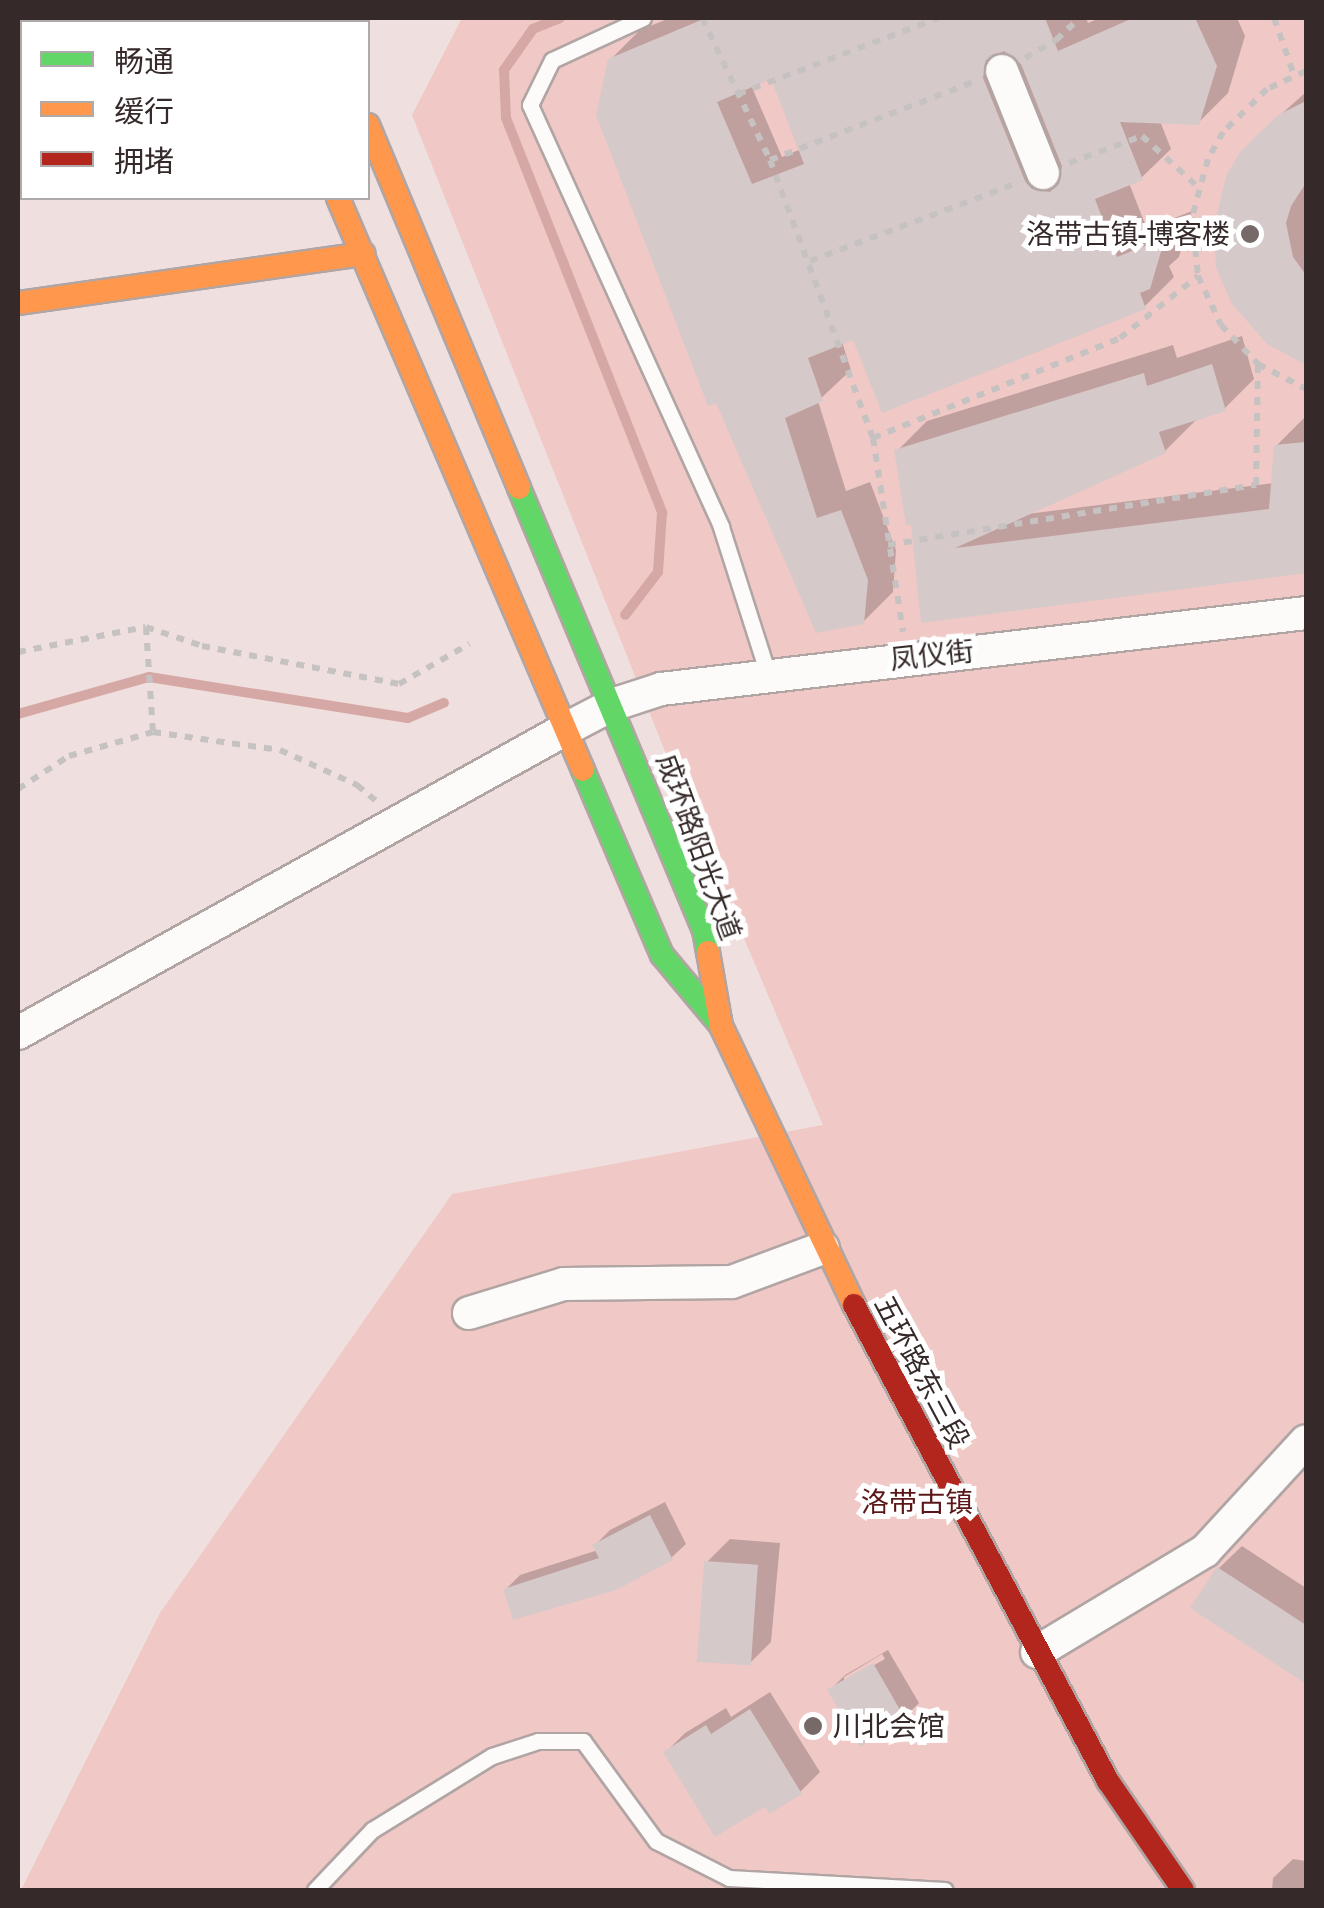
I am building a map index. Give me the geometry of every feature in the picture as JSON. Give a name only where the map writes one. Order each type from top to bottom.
[{"type":"main road","name":"成环路阳光大道","points":[[370,131],[704,930],[721,1026]]},
{"type":"main road","points":[[339,200],[662,955],[721,1026]]},
{"type":"main road","points":[[18,303],[364,254]]},
{"type":"main road","name":"五环路东三段","points":[[721,1026],[822,1248],[1037,1652],[1108,1781],[1182,1890]]},
{"type":"street","points":[[1002,70],[1043,173]]},
{"type":"street","name":"凤仪街","points":[[18,1033],[566,729],[612,706],[661,689],[1306,613]]},
{"type":"street","points":[[469,1312],[564,1284],[732,1282],[822,1248]]},
{"type":"street","points":[[1037,1652],[1205,1550],[1306,1441]]},
{"type":"lane","points":[[643,18],[552,60],[530,105],[721,527],[768,674]]},
{"type":"lane","points":[[315,1890],[372,1830],[492,1756],[538,1741],[583,1741],[656,1840],[729,1878],[945,1890]]},
{"type":"path","points":[[702,18],[770,160],[873,438],[907,658]]},
{"type":"path","points":[[738,94],[938,18]]},
{"type":"path","points":[[770,160],[1002,70],[1056,40],[1080,18]]},
{"type":"path","points":[[1274,18],[1294,75]]},
{"type":"path","points":[[1306,71],[1267,90],[1233,120],[1208,158],[1198,187],[1192,232],[1198,276],[1221,325],[1258,364],[1306,390]]},
{"type":"path","points":[[810,262],[1142,136],[1198,187]]},
{"type":"path","points":[[873,438],[1120,338],[1198,276]]},
{"type":"path","points":[[888,545],[1256,485],[1258,364]]},
{"type":"path","points":[[18,652],[146,627],[202,646],[400,684],[468,644]]},
{"type":"path","points":[[146,627],[153,732]]},
{"type":"path","points":[[18,790],[69,756],[153,732],[280,750],[358,784],[400,821]]},
{"type":"green space","name":"洛带古镇","points":[[462,18],[1306,18],[1306,1890],[21,1890],[160,1613],[452,1194],[823,1125],[666,754],[412,115]]},
{"type":"building","points":[[706,18],[1045,18],[1058,51],[1133,18],[1195,18],[1217,66],[1199,125],[1120,122],[1143,180],[1095,199],[1117,257],[1165,238],[1150,289],[1140,293],[1146,309],[882,413],[853,340],[808,358],[823,401],[785,418],[817,518],[841,510],[868,580],[864,624],[816,633],[716,403],[708,406],[596,115],[608,59]],"holes":[[[1004,51],[1021,64],[1062,166],[1059,184],[1050,192],[1032,189],[1025,181],[983,78],[986,60]],[[771,79],[804,164],[752,184],[717,102]]]},
{"type":"building","name":"洛带古镇-博客楼","points":[[1306,101],[1306,183],[1291,206],[1286,223],[1293,257],[1306,275],[1306,365],[1267,344],[1232,304],[1216,268],[1214,227],[1226,176],[1240,152],[1278,115]]},
{"type":"building","points":[[1212,364],[1226,411],[1159,432],[1166,453],[955,548],[1269,509],[1274,445],[1306,442],[1306,573],[921,623],[911,525],[906,525],[894,450],[1144,373],[1147,386]]},
{"type":"building","points":[[650,1515],[673,1560],[616,1590],[513,1620],[503,1589],[599,1558],[592,1545]]},
{"type":"building","points":[[704,1561],[758,1565],[751,1666],[697,1662]]},
{"type":"building","points":[[1217,1567],[1306,1625],[1306,1684],[1190,1608]]},
{"type":"building","points":[[873,1663],[906,1720],[860,1747],[827,1690]]},
{"type":"building","points":[[750,1709],[802,1794],[769,1814],[765,1807],[715,1837],[663,1752],[706,1725],[711,1734]]},
{"type":"waterway","points":[[560,18],[533,29],[504,70],[506,118],[662,513],[658,572],[625,615]]},
{"type":"waterway","points":[[18,714],[149,677],[408,718],[444,703]]},
{"type":"traffic: fast","points":[[519,488],[704,930],[708,952]]},
{"type":"traffic: fast","points":[[583,770],[662,955],[718,1022]]},
{"type":"traffic: slow","points":[[370,130],[519,488]]},
{"type":"traffic: slow","points":[[339,200],[583,770]]},
{"type":"traffic: slow","points":[[18,303],[364,254]]},
{"type":"traffic: slow","points":[[708,952],[721,1026],[854,1305]]},
{"type":"traffic: jam","points":[[854,1305],[1108,1781],[1183,1890]]},
{"type":"place","name":"洛带古镇-博客楼","points":[[1250,234]]},
{"type":"place","name":"川北会馆","points":[[813,1726]]}]
